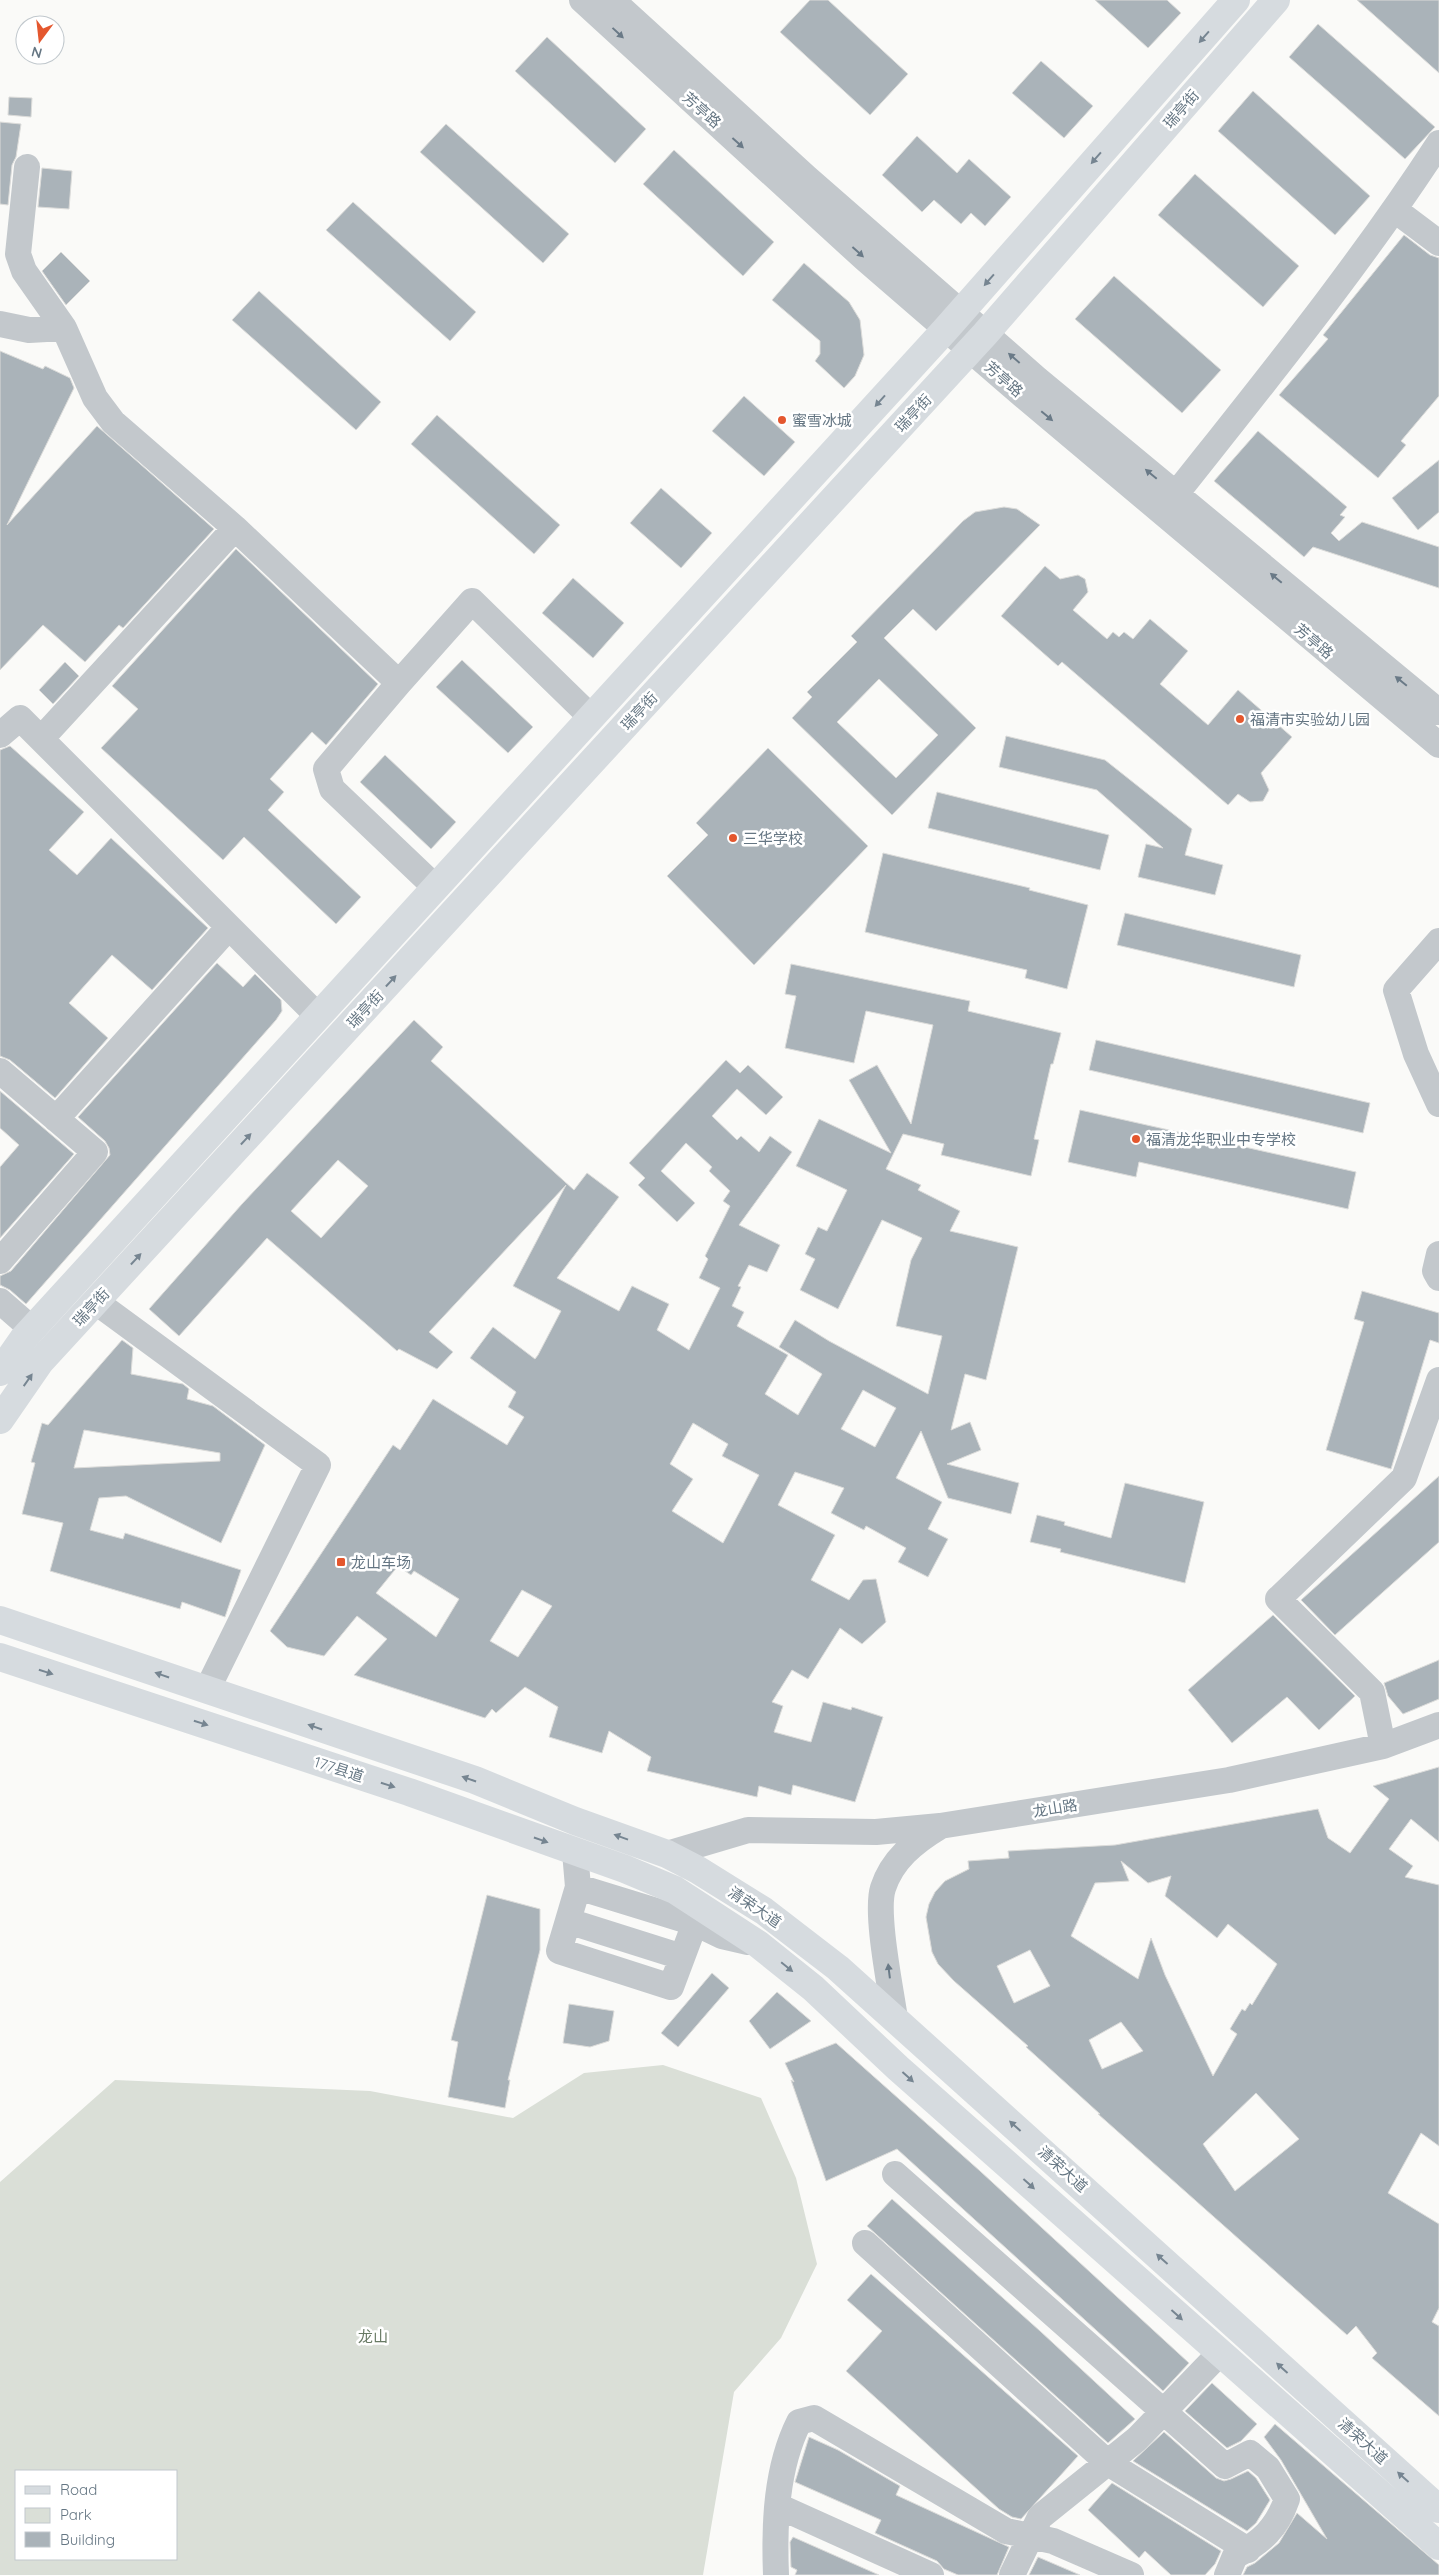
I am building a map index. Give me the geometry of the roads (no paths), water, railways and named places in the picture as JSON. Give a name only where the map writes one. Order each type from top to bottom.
[{"type":"main road","name":"瑞亭街","points":[[0,1372],[32,1329],[953,320],[1236,0]]},
{"type":"main road","name":"瑞亭街","points":[[0,1420],[40,1362],[978,342],[1276,0]]},
{"type":"main road","points":[[0,1620],[475,1780],[575,1821],[667,1854]]},
{"type":"main road","name":"177县道","points":[[0,1656],[409,1792],[675,1890]]},
{"type":"main road","name":"清荣大道","points":[[667,1854],[698,1870],[764,1911],[838,1968],[1439,2509]]},
{"type":"main road","name":"清荣大道","points":[[675,1890],[758,1944],[813,1988],[905,2074],[1439,2546]]},
{"type":"street","name":"芳亭路","points":[[582,0],[865,259],[953,320]]},
{"type":"street","name":"芳亭路","points":[[612,0],[806,177],[953,320],[1439,745]]},
{"type":"street","points":[[1176,494],[1320,313],[1396,210],[1439,143]]},
{"type":"street","points":[[27,167],[10,249],[64,328],[95,398],[113,422],[235,528],[399,683]]},
{"type":"street","points":[[1396,210],[1439,244]]},
{"type":"street","points":[[0,324],[29,330],[64,328]]},
{"type":"street","name":"芳亭路","points":[[978,342],[1176,494],[1439,712]]},
{"type":"street","points":[[41,739],[235,528]]},
{"type":"street","points":[[435,887],[332,788],[326,770],[399,683],[472,601],[592,717]]},
{"type":"street","points":[[0,735],[20,718],[318,1016]]},
{"type":"street","points":[[56,1120],[229,926]]},
{"type":"street","points":[[1439,941],[1396,990],[1416,1054],[1439,1104]]},
{"type":"street","points":[[0,1071],[95,1152],[0,1261]]},
{"type":"street","points":[[1439,1254],[1435,1271],[1439,1278]]},
{"type":"street","points":[[0,1301],[32,1329]]},
{"type":"street","points":[[96,1302],[318,1465],[207,1690]]},
{"type":"street","points":[[1383,1746],[1372,1692],[1278,1598],[1404,1478],[1439,1380]]},
{"type":"street","name":"龙山路","points":[[667,1854],[748,1830],[876,1832],[940,1826],[1228,1780],[1383,1746],[1439,1725]]},
{"type":"street","points":[[895,2019],[881,1913],[883,1889],[896,1862],[915,1841],[940,1826]]},
{"type":"street","points":[[575,1852],[578,1887],[559,1951],[671,1987],[695,1923]]},
{"type":"street","points":[[578,1887],[695,1923],[722,1936],[758,1944]]},
{"type":"street","points":[[894,2174],[1225,2466],[1250,2453],[1268,2468],[1287,2499],[1280,2519],[1256,2546],[1235,2556],[1227,2575]]},
{"type":"street","points":[[865,2243],[1108,2463],[1248,2550]]},
{"type":"street","points":[[1012,2575],[1040,2517],[1137,2439],[1220,2353]]},
{"type":"street","points":[[776,2575],[775,2548],[780,2485],[789,2443],[799,2422],[814,2418],[1006,2531],[1053,2541],[1131,2575]]},
{"type":"street","points":[[778,2506],[931,2575]]},
{"type":"place","name":"蜜雪冰城","points":[[782,420]]},
{"type":"place","name":"福清市实验幼儿园","points":[[1240,719]]},
{"type":"place","name":"三华学校","points":[[733,838]]},
{"type":"place","name":"福清龙华职业中专学校","points":[[1136,1139]]},
{"type":"place","name":"龙山车场","points":[[341,1562]]},
{"type":"park label","name":"龙山","points":[[373,2336]]}]
